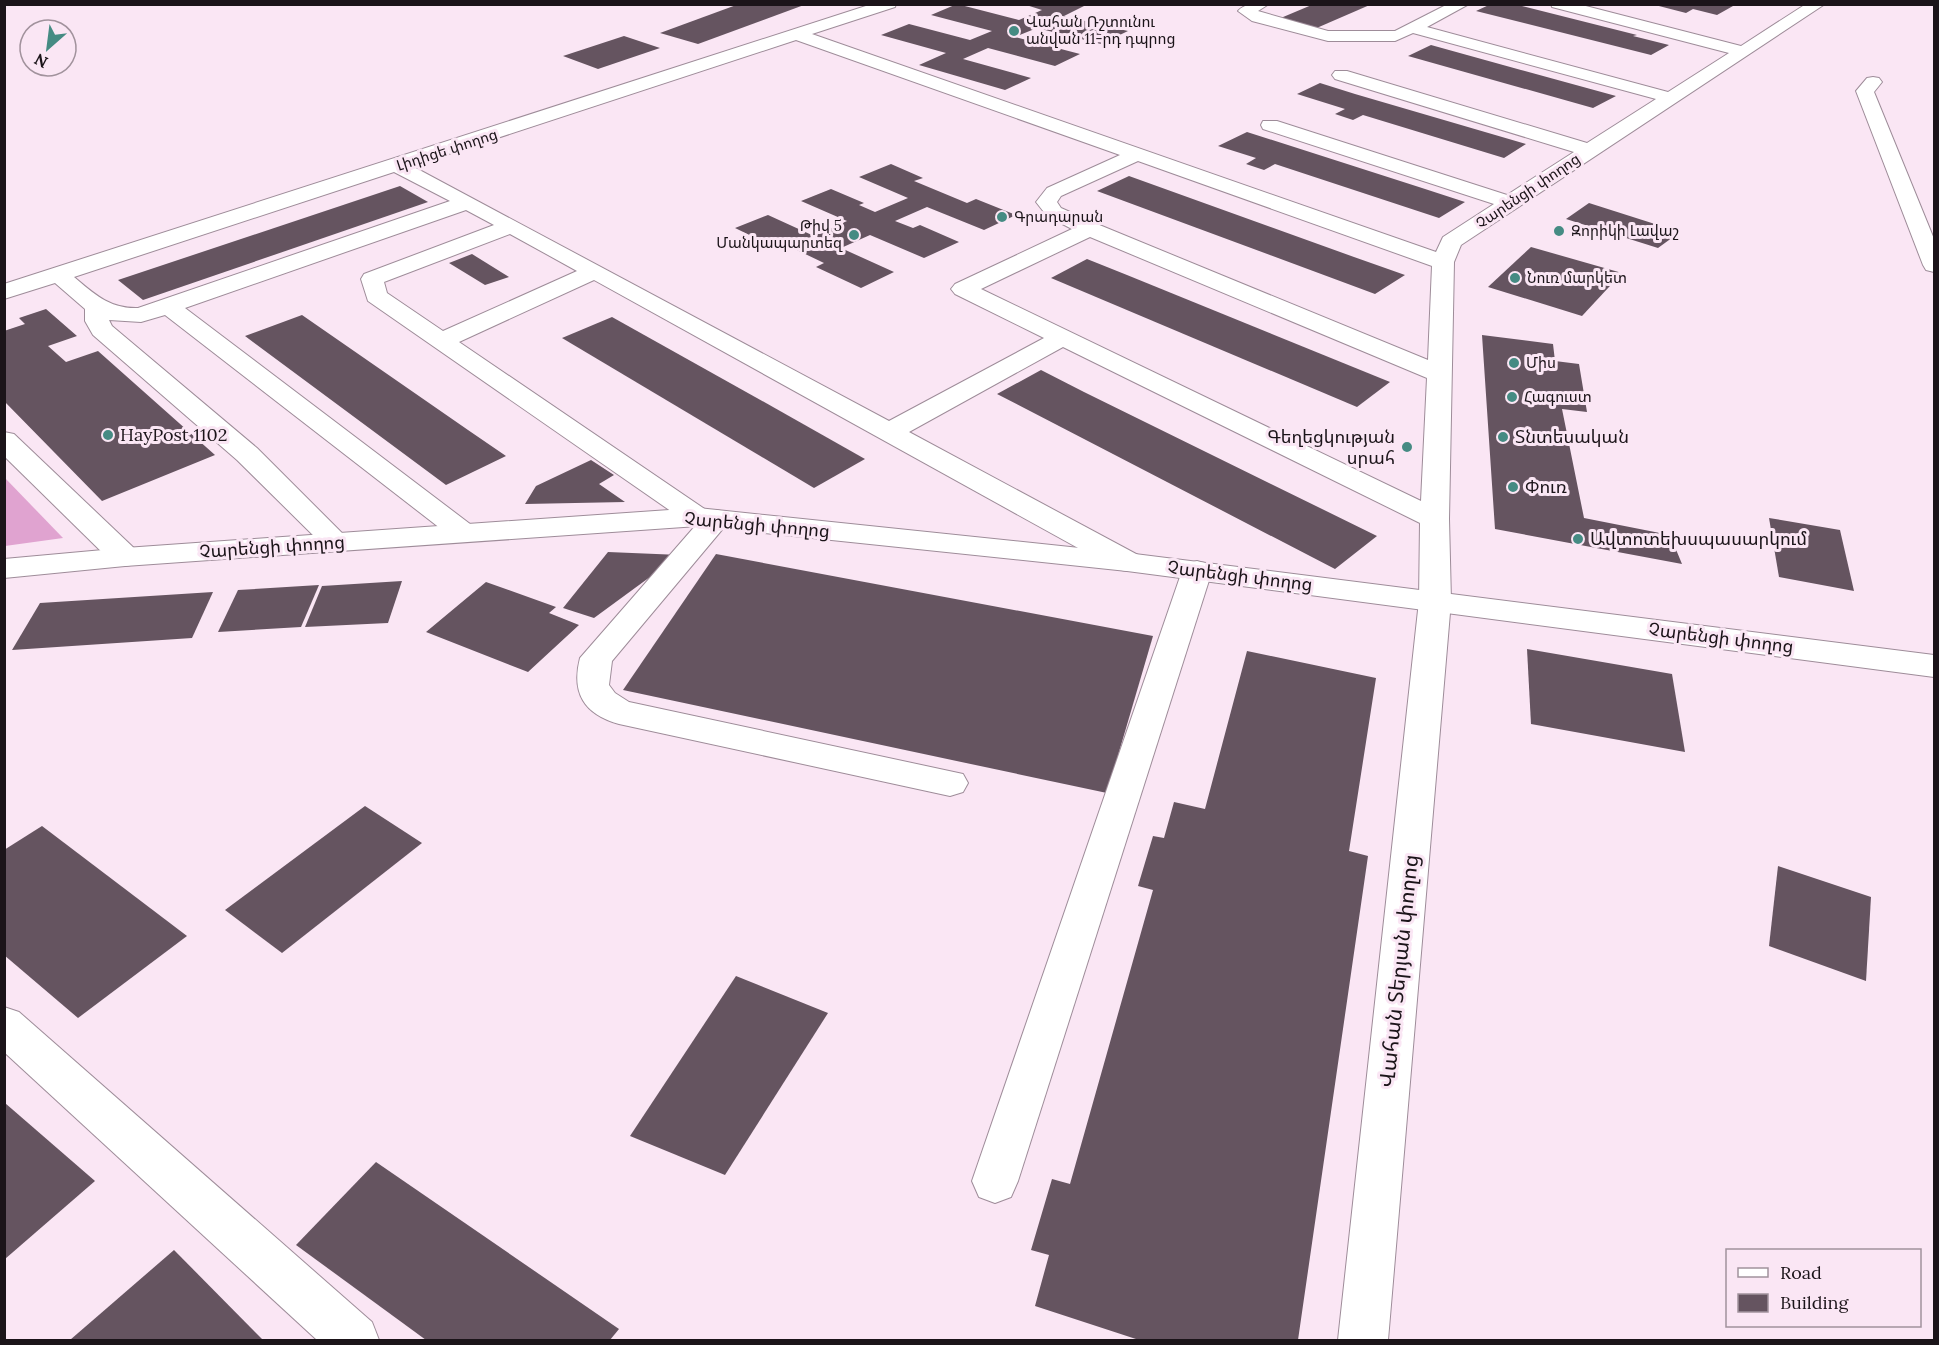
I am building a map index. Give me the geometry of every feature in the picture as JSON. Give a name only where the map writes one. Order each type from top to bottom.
[{"type":"street","name":"Լիդիցե փողոց","points":[[4,292],[798,36],[889,4]]},
{"type":"street","points":[[1263,4],[1246,11],[1258,18],[1328,36],[1395,36],[1462,4]]},
{"type":"street","points":[[1558,4],[1744,52]]},
{"type":"street","name":"Չարենցի փողոց","points":[[1443,262],[1451,242],[1589,150],[1818,4]]},
{"type":"street","points":[[1412,28],[1672,98]]},
{"type":"street","points":[[798,36],[1443,262],[1435,601]]},
{"type":"street","points":[[1376,54],[1393,43],[1395,36]]},
{"type":"street","points":[[1358,64],[1341,75],[1589,150]]},
{"type":"street","points":[[1873,82],[1865,91],[1935,265]]},
{"type":"street","points":[[1270,124],[1511,203]]},
{"type":"street","points":[[1137,154],[1054,192],[1046,202],[1054,212],[1089,229],[1441,375]]},
{"type":"street","points":[[398,166],[595,271],[1126,562]]},
{"type":"street","points":[[58,275],[97,308],[110,315],[128,317],[141,315],[468,202]]},
{"type":"street","points":[[511,226],[372,279],[376,296],[708,518],[596,658],[591,680],[598,699],[619,712],[950,783]]},
{"type":"street","points":[[1089,229],[963,289],[1436,519]]},
{"type":"street","points":[[442,341],[595,271]]},
{"type":"street","points":[[168,306],[464,533]]},
{"type":"street","points":[[97,308],[97,321],[102,330],[247,454],[336,542]]},
{"type":"street","points":[[889,432],[1063,337]]},
{"type":"street","points":[[4,440],[124,557]]},
{"type":"street","name":"Չարենցի փողոց","points":[[4,569],[124,557],[708,518],[1126,562],[1935,666]]},
{"type":"street","points":[[995,1181],[1197,571]]},
{"type":"street","name":"Վահան Տերյան փողոց","points":[[1363,1341],[1435,601]]},
{"type":"street","points":[[4,1025],[354,1341]]},
{"type":"shaded area","points":[[5,478],[63,538],[5,546]]},
{"type":"building","points":[[739,4],[804,5],[698,44],[660,33]]},
{"type":"building","points":[[957,4],[1019,20],[1042,10],[1023,4],[1076,4],[1084,6],[1064,16],[1128,31],[1101,44],[1037,28],[1015,37],[1080,54],[1055,66],[988,48],[963,59],[1031,78],[1005,90],[919,65],[946,53],[881,35],[909,24],[970,40],[992,31],[931,15]]},
{"type":"building","points":[[1314,4],[1372,4],[1312,30],[1276,20]]},
{"type":"building","points":[[1491,4],[1514,4],[1669,45],[1651,55],[1476,11]]},
{"type":"building","points":[[1724,4],[1733,6],[1717,15],[1693,9],[1686,13],[1655,5]]},
{"type":"building","points":[[624,36],[660,48],[598,69],[563,56]]},
{"type":"building","points":[[1431,45],[1616,96],[1593,108],[1408,56]]},
{"type":"building","points":[[1320,83],[1526,144],[1504,158],[1363,115],[1353,120],[1335,114],[1345,109],[1297,94]]},
{"type":"building","points":[[1247,132],[1465,202],[1439,218],[1275,164],[1264,170],[1246,164],[1256,158],[1218,146]]},
{"type":"building","points":[[891,164],[923,178],[914,181],[967,203],[976,199],[1016,215],[984,230],[927,207],[895,221],[913,228],[920,225],[959,242],[924,258],[870,235],[841,248],[894,272],[861,288],[816,267],[824,263],[778,241],[770,245],[735,228],[768,215],[814,236],[847,221],[801,201],[831,189],[864,203],[859,205],[875,212],[908,198],[859,177]]},
{"type":"building","points":[[1129,176],[1405,275],[1375,294],[1097,191]]},
{"type":"building","points":[[400,186],[428,202],[143,300],[118,280]]},
{"type":"building","points":[[1589,203],[1680,232],[1658,248],[1566,219]]},
{"type":"building","points":[[1531,247],[1622,273],[1582,316],[1488,287]]},
{"type":"building","points":[[472,254],[509,277],[485,285],[449,263]]},
{"type":"building","points":[[1087,259],[1390,382],[1357,407],[1051,278]]},
{"type":"building","points":[[46,309],[77,336],[48,346],[66,362],[98,351],[215,455],[102,501],[4,401],[4,331],[25,324],[19,318]]},
{"type":"building","points":[[302,315],[506,456],[446,485],[245,336]]},
{"type":"building","points":[[612,317],[865,459],[814,488],[562,338]]},
{"type":"building","points":[[1482,335],[1553,344],[1555,361],[1579,364],[1587,412],[1562,409],[1584,518],[1670,535],[1682,564],[1495,529]]},
{"type":"building","points":[[1041,370],[1377,536],[1335,569],[997,394]]},
{"type":"building","points":[[591,460],[614,475],[599,484],[625,502],[525,504],[536,486]]},
{"type":"building","points":[[1769,518],[1840,530],[1854,591],[1779,577]]},
{"type":"building","points":[[608,552],[680,555],[594,618],[563,608]]},
{"type":"building","points":[[716,554],[1153,636],[1107,793],[623,690]]},
{"type":"building","points":[[402,581],[388,623],[305,627],[322,586]]},
{"type":"building","points":[[486,582],[556,607],[549,613],[579,625],[528,672],[426,632]]},
{"type":"building","points":[[319,585],[301,627],[218,632],[238,590]]},
{"type":"building","points":[[213,592],[192,638],[12,650],[40,603]]},
{"type":"building","points":[[1527,649],[1672,674],[1685,752],[1531,724]]},
{"type":"building","points":[[1247,651],[1376,678],[1349,851],[1368,856],[1298,1340],[1139,1340],[1035,1306],[1049,1255],[1031,1250],[1052,1179],[1070,1184],[1153,890],[1138,886],[1153,836],[1164,838],[1174,802],[1205,809]]},
{"type":"building","points":[[365,806],[422,843],[282,953],[225,910]]},
{"type":"building","points":[[42,826],[187,936],[78,1018],[4,955],[4,850]]},
{"type":"building","points":[[1778,866],[1871,897],[1866,981],[1769,946]]},
{"type":"building","points":[[736,976],[828,1013],[725,1175],[630,1136]]},
{"type":"building","points":[[5,1103],[95,1181],[5,1259]]},
{"type":"building","points":[[376,1162],[619,1329],[610,1340],[426,1340],[296,1245]]},
{"type":"building","points":[[174,1250],[263,1340],[70,1340]]},
{"type":"place","name":"Վահան Ռշտունու անվան 11-րդ դպրոց","points":[[1014,31]]},
{"type":"place","name":"Գրադարան","points":[[1002,217]]},
{"type":"place","name":"Զորիկի Լավաշ","points":[[1559,231]]},
{"type":"place","name":"Թիվ 5 Մանկապարտեզ","points":[[854,235]]},
{"type":"place","name":"Նուռ մարկետ","points":[[1515,278]]},
{"type":"place","name":"Միս","points":[[1514,363]]},
{"type":"place","name":"Հագուստ","points":[[1512,397]]},
{"type":"place","name":"HayPost 1102","points":[[108,435]]},
{"type":"place","name":"Տնտեսական","points":[[1503,437]]},
{"type":"place","name":"Գեղեցկության սրահ","points":[[1407,447]]},
{"type":"place","name":"Փուռ","points":[[1513,487]]},
{"type":"place","name":"Ավտոտեխսպասարկում","points":[[1578,539]]}]
